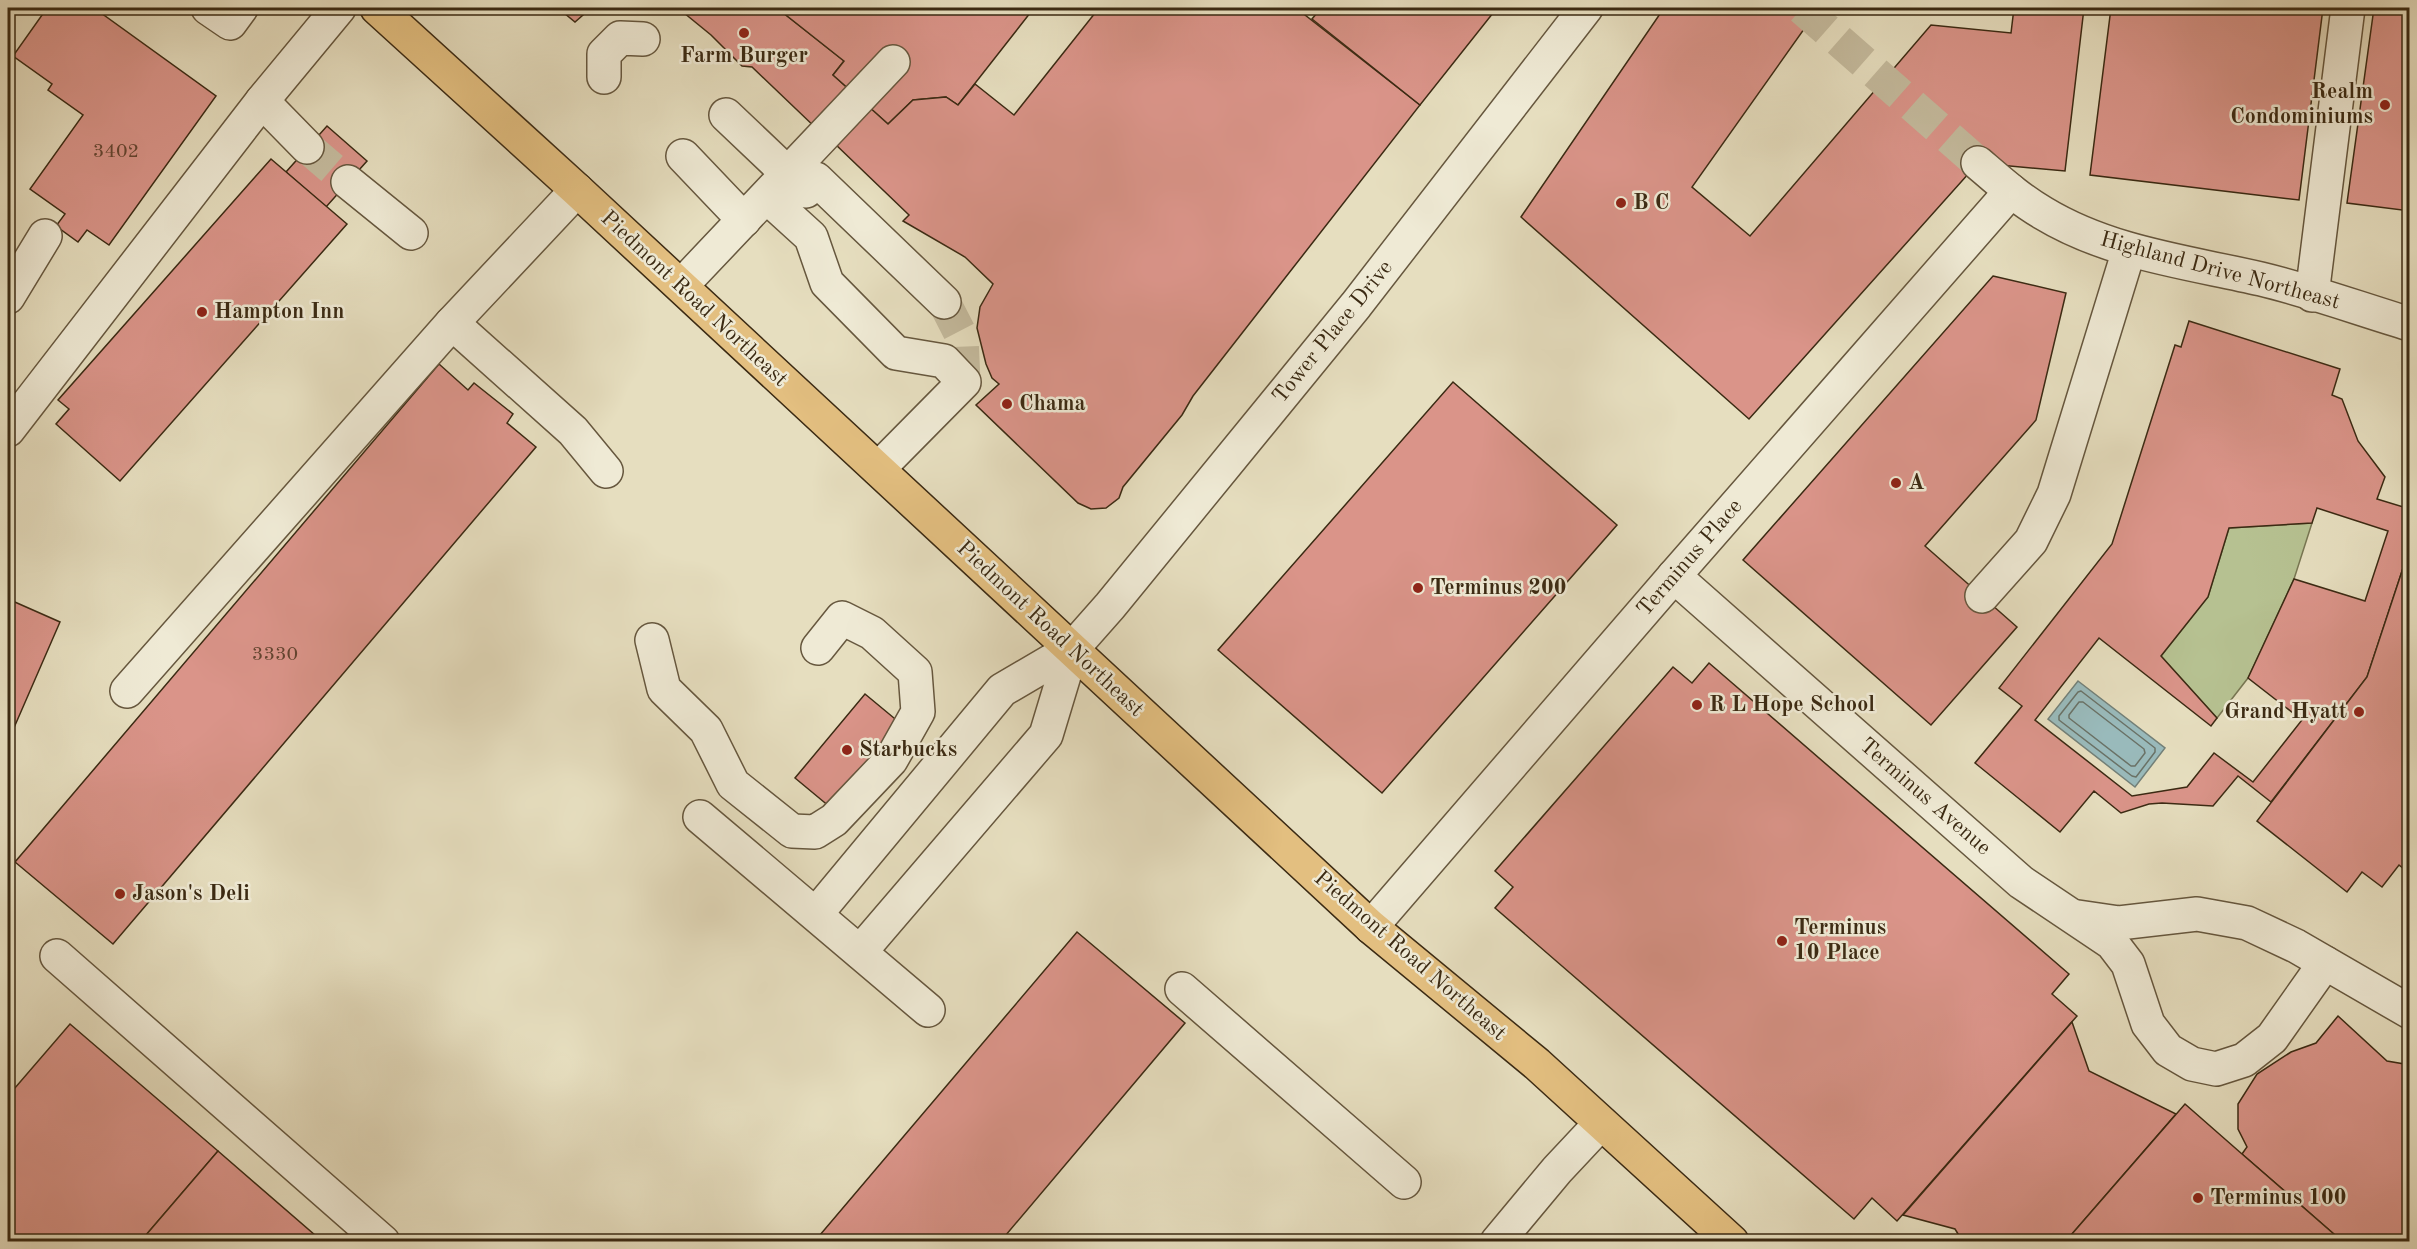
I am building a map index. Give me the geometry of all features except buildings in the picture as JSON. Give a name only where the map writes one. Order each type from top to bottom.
[{"type":"main road","name":"Piedmont Road Northeast","points":[[385,10],[1371,927],[1537,1064],[1732,1242]]},
{"type":"street","points":[[208,8],[230,23],[241,8]]},
{"type":"street","points":[[8,430],[261,101],[339,8]]},
{"type":"street","name":"Tower Place Drive","points":[[1072,649],[1356,305],[1586,8]]},
{"type":"street","points":[[2312,295],[2319,142],[2348,8]]},
{"type":"street","points":[[604,77],[604,54],[620,38],[643,39]]},
{"type":"street","points":[[681,286],[734,210],[778,186],[893,62]]},
{"type":"street","points":[[261,101],[307,147]]},
{"type":"street","points":[[726,115],[778,186],[811,237],[827,283],[896,353],[944,361],[964,382],[878,469]]},
{"type":"street","points":[[683,156],[734,210]]},
{"type":"street","name":"Highland Drive Northeast","points":[[1978,163],[2011,191],[2044,214],[2129,250],[2264,279],[2409,324]]},
{"type":"street","points":[[778,186],[806,192],[816,179],[944,302]]},
{"type":"street","points":[[348,182],[411,232]]},
{"type":"street","points":[[127,691],[452,324],[577,190]]},
{"type":"street","name":"Terminus Place","points":[[1371,927],[2011,191]]},
{"type":"street","points":[[8,297],[45,236]]},
{"type":"street","points":[[1982,596],[2031,541],[2054,494],[2129,250]]},
{"type":"street","points":[[452,324],[573,431],[606,471]]},
{"type":"street","name":"Terminus Avenue","points":[[1674,576],[2021,882],[2112,943],[2128,964],[2148,1024],[2168,1050],[2192,1065],[2216,1069],[2244,1060],[2272,1038],[2325,963]]},
{"type":"street","points":[[652,640],[664,689],[706,730],[733,784],[792,831],[815,832],[834,820],[891,760],[918,712],[915,672],[873,633],[842,618],[818,648]]},
{"type":"street","points":[[816,914],[1002,690],[1072,649]]},
{"type":"street","points":[[860,952],[1046,735],[1072,649]]},
{"type":"street","points":[[700,817],[928,1010]]},
{"type":"street","name":"Terminus Avenue","points":[[2073,916],[2120,923],[2197,914],[2247,923],[2296,946],[2409,1012]]},
{"type":"street","points":[[57,956],[382,1242]]},
{"type":"street","points":[[1182,989],[1404,1182]]},
{"type":"street","points":[[1497,1242],[1557,1170],[1601,1123]]},
{"type":"green space","points":[[2312,523],[2294,579],[2248,678],[2217,718],[2161,656],[2208,597],[2229,528]]},
{"type":"water","points":[[2078,681],[2165,748],[2135,787],[2048,719]]},
{"type":"tunnel","points":[[1802,8],[1978,163]]},
{"type":"tunnel","points":[[307,147],[348,182]]},
{"type":"tunnel","points":[[944,302],[962,337],[964,382]]},
{"type":"place","name":"Farm Burger","points":[[744,33]]},
{"type":"place","name":"Realm Condominiums","points":[[2385,105]]},
{"type":"place","name":"B C","points":[[1621,203]]},
{"type":"place","name":"Hampton Inn","points":[[202,312]]},
{"type":"place","name":"Chama","points":[[1007,404]]},
{"type":"place","name":"A","points":[[1896,483]]},
{"type":"place","name":"Terminus 200","points":[[1418,588]]},
{"type":"place","name":"R L Hope School","points":[[1697,705]]},
{"type":"place","name":"Grand Hyatt","points":[[2359,712]]},
{"type":"place","name":"Starbucks","points":[[847,750]]},
{"type":"place","name":"Jason's Deli","points":[[120,894]]},
{"type":"place","name":"Terminus 10 Place","points":[[1782,941]]},
{"type":"place","name":"Terminus 100","points":[[2198,1198]]}]
